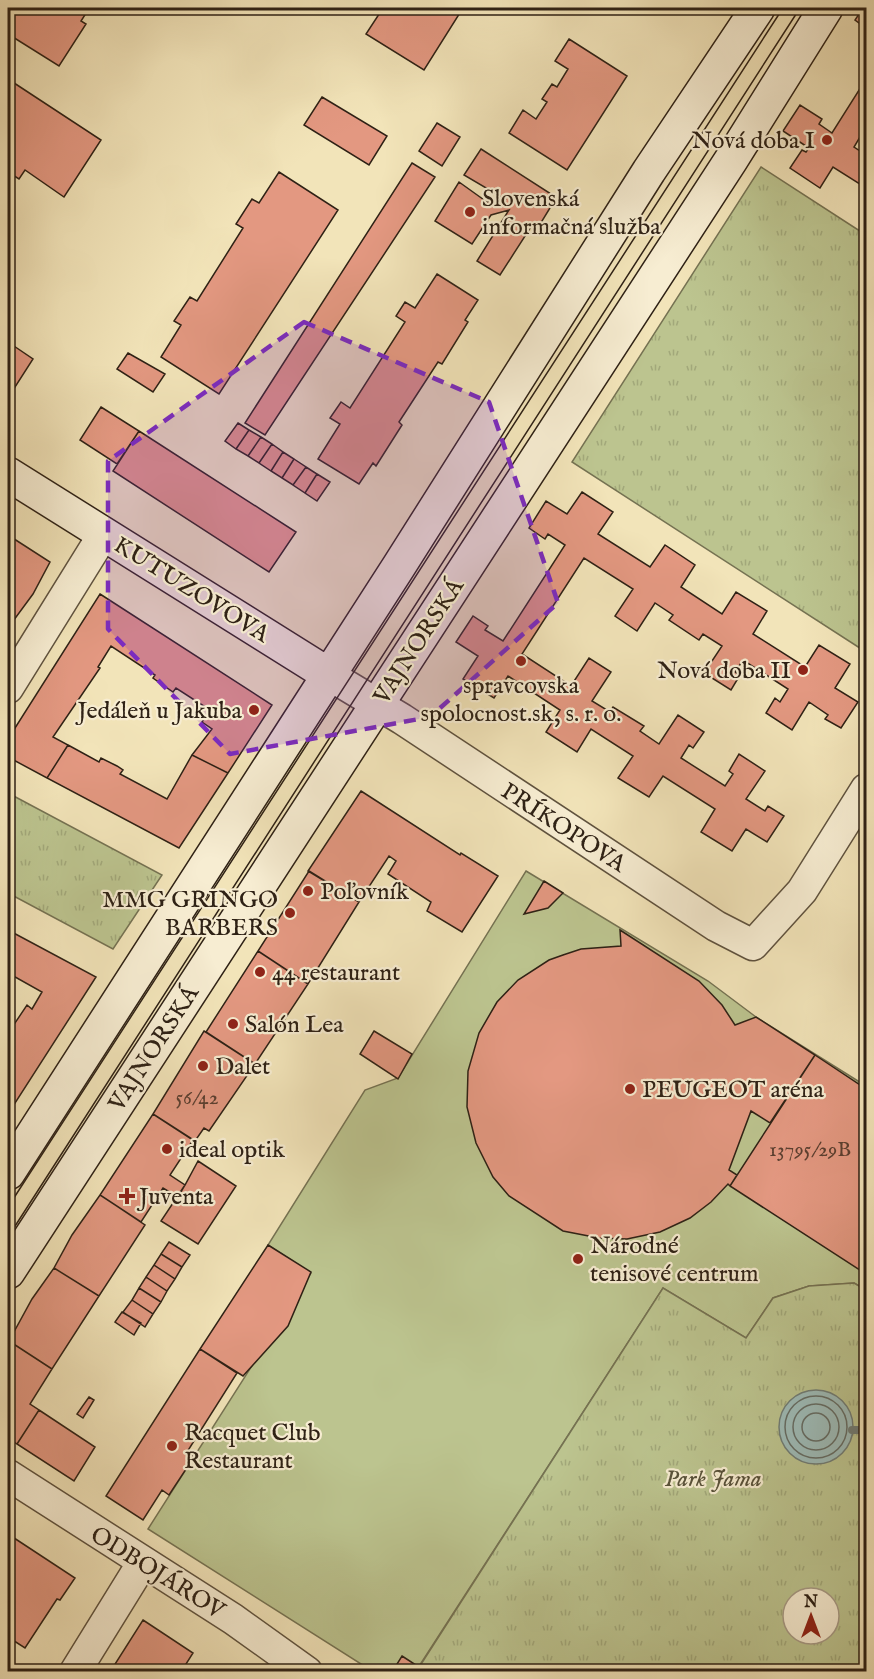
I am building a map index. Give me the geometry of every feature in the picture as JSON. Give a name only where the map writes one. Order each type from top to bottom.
[{"type":"main road","points":[[8,1173],[329,675],[649,171],[758,8]]},
{"type":"main road","name":"VAJNORSKÁ","points":[[8,1272],[731,160],[826,8]]},
{"type":"main road","name":"KUTUZOVOVA","points":[[8,474],[329,675]]},
{"type":"street","points":[[8,688],[103,535]]},
{"type":"street","name":"KUTUZOVOVA","points":[[329,675],[377,704]]},
{"type":"street","name":"PRÍKOPOVA","points":[[377,704],[716,926],[753,945],[802,891],[867,789]]},
{"type":"street","name":"ODBOJÁROV","points":[[8,1475],[233,1619],[307,1671]]},
{"type":"street","points":[[75,1671],[143,1562]]},
{"type":"highlighted area","points":[[304,322],[489,402],[558,603],[430,717],[230,754],[108,629],[108,461]]},
{"type":"green space","points":[[761,167],[866,235],[866,652],[572,462]]},
{"type":"green space","points":[[8,793],[162,875],[113,949],[8,893]]},
{"type":"green space","name":"Národné tenisové centrum","points":[[526,871],[708,981],[756,1017],[866,1086],[866,1290],[854,1283],[809,1286],[773,1298],[746,1338],[663,1288],[416,1671],[372,1671],[148,1529],[311,1273],[268,1245],[365,1090],[398,1078]]},
{"type":"green space","name":"Park Jama","points":[[854,1283],[866,1290],[866,1671],[416,1672],[663,1288],[746,1338],[773,1298],[809,1286]]},
{"type":"water","points":[[816,1390],[830,1393],[842,1401],[850,1413],[853,1427],[850,1441],[842,1453],[830,1461],[816,1464],[802,1461],[790,1453],[782,1441],[779,1427],[782,1413],[790,1401],[802,1393]]},
{"type":"building","points":[[8,8],[97,8],[93,13],[88,10],[81,21],[86,24],[59,66],[8,34]]},
{"type":"building","points":[[383,8],[463,8],[424,70],[366,34]]},
{"type":"building","points":[[863,8],[866,8],[866,28],[855,20]]},
{"type":"building","points":[[569,39],[627,76],[567,170],[509,133],[523,110],[536,119],[547,102],[542,99],[552,84],[557,87],[568,69],[555,61]]},
{"type":"building","points":[[8,79],[101,140],[64,197],[25,170],[19,179],[8,172]]},
{"type":"building","name":"Nová doba I","points":[[866,79],[866,127],[854,147],[866,155],[866,188],[833,167],[820,188],[790,168],[802,150],[806,152],[809,148],[783,131],[800,105],[822,119],[819,124],[832,133]]},
{"type":"building","points":[[322,97],[387,136],[369,165],[304,125]]},
{"type":"building","points":[[437,123],[460,137],[442,166],[419,151]]},
{"type":"building","name":"Slovenská informačná služba","points":[[481,149],[551,194],[553,203],[539,226],[534,222],[500,275],[477,261],[509,210],[491,215],[472,244],[435,221],[459,182],[487,202],[505,199],[464,175]]},
{"type":"building","points":[[412,163],[435,177],[265,435],[245,423]]},
{"type":"building","points":[[279,172],[338,210],[219,394],[161,357],[181,325],[174,321],[190,297],[197,301],[243,228],[236,224],[252,199],[259,203]]},
{"type":"building","points":[[437,274],[478,300],[465,320],[468,322],[442,364],[438,362],[399,422],[402,425],[376,466],[373,463],[359,484],[318,459],[340,424],[330,418],[341,402],[350,408],[405,322],[396,316],[405,302],[415,308]]},
{"type":"building","points":[[8,342],[33,359],[8,398]]},
{"type":"building","points":[[128,353],[165,374],[153,392],[117,369]]},
{"type":"building","points":[[101,407],[139,431],[117,464],[80,440]]},
{"type":"building","points":[[238,423],[249,430],[236,449],[225,441]]},
{"type":"building","points":[[249,430],[261,437],[248,456],[236,449]]},
{"type":"building","points":[[139,431],[296,532],[269,572],[113,471]]},
{"type":"building","points":[[261,437],[272,444],[259,463],[248,456]]},
{"type":"building","points":[[272,444],[283,452],[271,471],[259,463]]},
{"type":"building","points":[[283,452],[294,459],[282,478],[271,471]]},
{"type":"building","points":[[294,459],[306,467],[293,485],[282,478]]},
{"type":"building","points":[[306,467],[317,474],[305,493],[293,485]]},
{"type":"building","points":[[317,474],[330,482],[317,501],[305,493]]},
{"type":"building","name":"Nová doba II","points":[[582,492],[613,512],[598,534],[650,567],[665,545],[695,565],[681,587],[722,614],[736,592],[767,611],[753,634],[805,667],[819,645],[850,664],[835,688],[858,702],[841,728],[825,719],[828,715],[809,702],[792,730],[766,713],[775,698],[780,702],[788,689],[743,660],[735,672],[740,675],[731,690],[704,673],[722,646],[703,634],[699,640],[669,620],[673,615],[655,603],[637,631],[615,616],[633,589],[584,558],[522,654],[571,686],[589,658],[611,672],[592,701],[610,712],[613,707],[644,726],[640,731],[659,744],[678,715],[704,732],[693,748],[689,745],[681,758],[725,786],[733,774],[729,771],[739,754],[765,771],[746,799],[765,811],[768,806],[784,816],[767,842],[746,829],[732,851],[701,832],[715,809],[663,776],[649,797],[618,778],[633,756],[591,729],[577,752],[546,732],[560,710],[508,676],[494,698],[463,679],[478,656],[456,642],[473,616],[488,626],[485,630],[503,641],[565,545],[548,534],[545,539],[529,528],[546,501],[567,514]]},
{"type":"building","points":[[8,535],[50,562],[33,594],[8,628],[8,586],[10,582],[8,580]]},
{"type":"building","points":[[100,594],[272,705],[228,773],[192,755],[212,729],[202,722],[210,710],[176,688],[173,692],[153,678],[155,675],[111,646],[98,667],[100,668],[53,737],[68,745],[47,778],[8,757],[8,739]]},
{"type":"building","points":[[68,745],[99,762],[101,758],[117,766],[123,770],[120,774],[167,799],[192,755],[228,773],[179,848],[47,778]]},
{"type":"building","points":[[361,791],[460,855],[461,853],[498,876],[462,932],[427,911],[431,902],[388,874],[396,861],[389,856],[359,902],[308,871]]},
{"type":"building","points":[[309,871],[359,902],[308,984],[258,951]]},
{"type":"building","points":[[544,881],[563,893],[548,908],[524,914]]},
{"type":"building","points":[[8,930],[96,977],[8,1114],[8,1018],[15,1023],[27,1005],[32,1009],[42,992],[8,973]]},
{"type":"building","name":"PEUGEOT aréna","points":[[620,930],[699,981],[722,1005],[735,1025],[756,1017],[815,1055],[770,1123],[751,1111],[729,1170],[737,1175],[730,1186],[728,1184],[711,1202],[690,1218],[660,1232],[627,1239],[599,1238],[563,1231],[509,1196],[493,1177],[476,1143],[467,1107],[468,1071],[479,1033],[497,1002],[518,980],[549,960],[581,949],[621,946]]},
{"type":"building","points":[[258,951],[308,984],[255,1064],[206,1032]]},
{"type":"building","points":[[204,1031],[255,1064],[209,1131],[204,1128],[195,1141],[153,1114]]},
{"type":"building","points":[[374,1031],[412,1054],[398,1079],[360,1054]]},
{"type":"building","points":[[815,1055],[866,1089],[866,1274],[730,1186]]},
{"type":"building","points":[[153,1114],[193,1140],[170,1175],[185,1185],[178,1197],[163,1188],[141,1222],[100,1195]]},
{"type":"building","points":[[198,1161],[236,1186],[198,1244],[161,1221]]},
{"type":"building","points":[[100,1195],[145,1225],[99,1296],[54,1268],[72,1235]]},
{"type":"building","points":[[169,1242],[190,1255],[182,1267],[161,1254]]},
{"type":"building","points":[[268,1245],[311,1272],[288,1326],[243,1376],[200,1349]]},
{"type":"building","points":[[161,1254],[182,1267],[175,1279],[154,1265]]},
{"type":"building","points":[[154,1265],[175,1279],[167,1291],[146,1277]]},
{"type":"building","points":[[54,1268],[99,1296],[52,1369],[9,1341],[32,1299]]},
{"type":"building","points":[[146,1277],[167,1291],[161,1302],[139,1288]]},
{"type":"building","points":[[139,1288],[161,1302],[153,1314],[132,1300]]},
{"type":"building","points":[[132,1300],[153,1314],[145,1327],[123,1312]]},
{"type":"building","points":[[122,1312],[141,1323],[134,1335],[115,1322]]},
{"type":"building","points":[[9,1341],[52,1369],[30,1404],[39,1410],[17,1444],[8,1438]]},
{"type":"building","points":[[200,1349],[237,1373],[187,1452],[194,1457],[169,1495],[162,1490],[143,1520],[106,1496]]},
{"type":"building","points":[[89,1397],[94,1400],[83,1418],[77,1414]]},
{"type":"building","points":[[39,1410],[95,1447],[74,1481],[17,1444]]},
{"type":"building","points":[[8,1534],[75,1578],[60,1600],[57,1599],[25,1648],[8,1637]]},
{"type":"building","points":[[143,1620],[193,1653],[181,1672],[110,1672]]},
{"type":"building","points":[[402,1656],[419,1667],[416,1672],[392,1672]]},
{"type":"waterway","points":[[852,1430],[866,1430]]},
{"type":"tram line","points":[[8,1207],[783,8]]},
{"type":"tram line","points":[[8,1237],[800,8]]},
{"type":"place","name":"Nová doba I","points":[[827,140]]},
{"type":"place","name":"Slovenská informačná služba","points":[[470,212]]},
{"type":"place","name":"spravcovska spolocnost.sk, s. r. o.","points":[[521,661]]},
{"type":"place","name":"Nová doba II","points":[[803,670]]},
{"type":"place","name":"Jedáleň u Jakuba","points":[[254,710]]},
{"type":"place","name":"Poľovník","points":[[308,891]]},
{"type":"place","name":"MMG GRINGO BARBERS","points":[[290,913]]},
{"type":"place","name":"44 restaurant","points":[[260,972]]},
{"type":"place","name":"Salón Lea","points":[[233,1024]]},
{"type":"place","name":"Dalet","points":[[203,1066]]},
{"type":"place","name":"PEUGEOT aréna","points":[[630,1089]]},
{"type":"place","name":"ideal optik","points":[[167,1149]]},
{"type":"place","name":"Juventa","points":[[127,1196]]},
{"type":"place","name":"Národné tenisové centrum","points":[[578,1259]]},
{"type":"place","name":"Racquet Club Restaurant","points":[[172,1446]]}]
